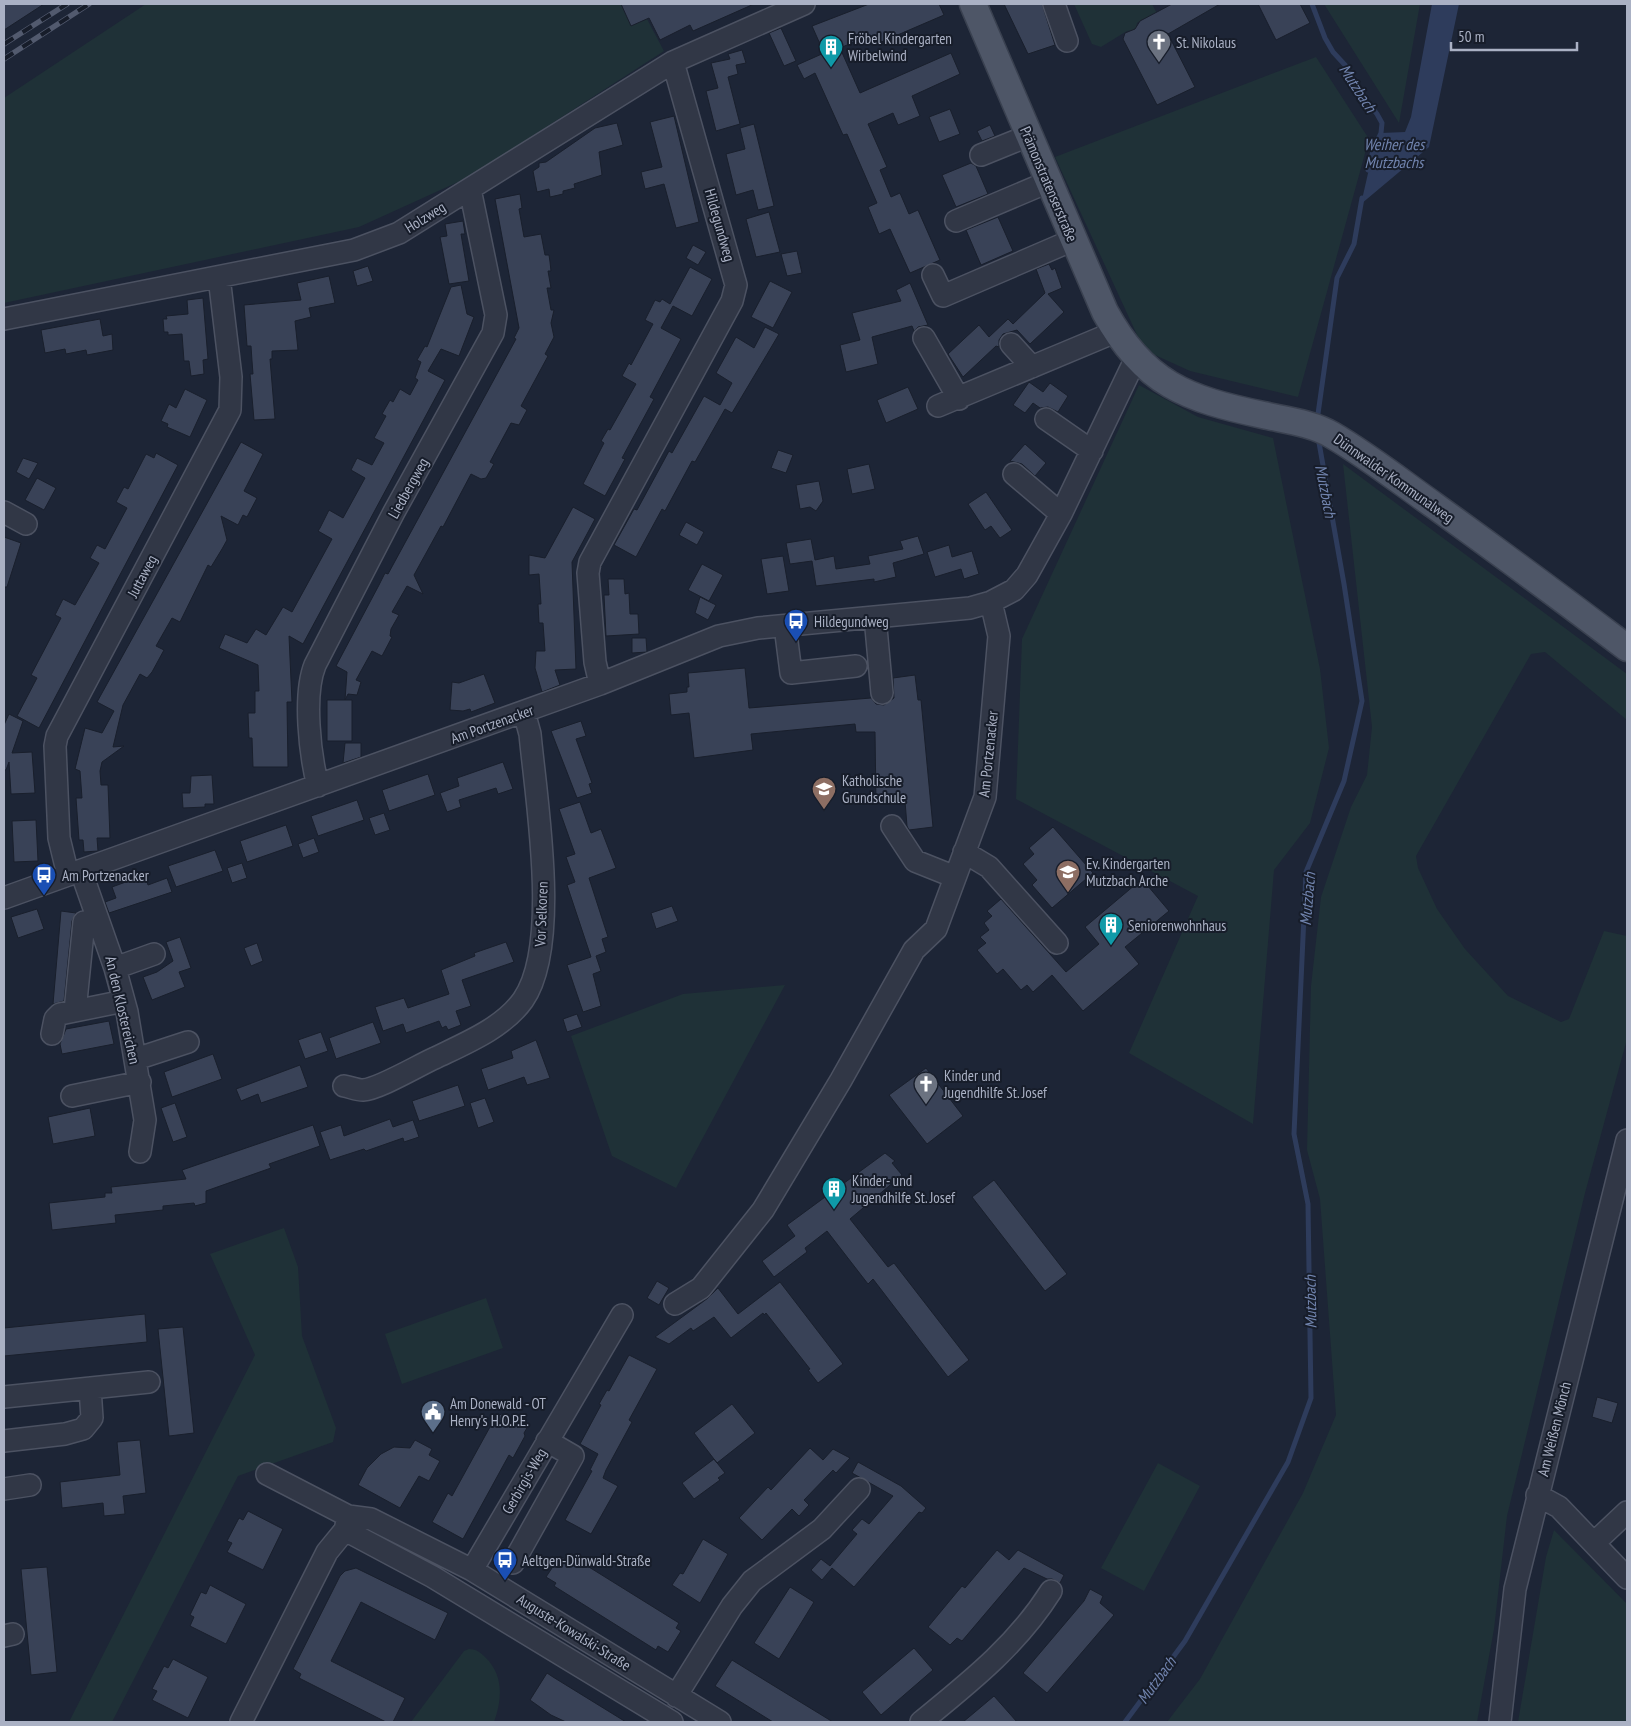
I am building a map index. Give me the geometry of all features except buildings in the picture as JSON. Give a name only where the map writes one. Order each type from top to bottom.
[{"type":"main road","name":"Prämonstratenserstraße","points":[[973,4],[1073,240],[1116,332],[1136,358]]},
{"type":"main road","name":"Dünnwalder Kommunalweg","points":[[1136,358],[1156,376],[1182,392],[1209,402],[1291,421],[1324,431],[1366,457],[1627,648]]},
{"type":"street","name":"Holzweg","points":[[4,319],[354,250],[399,233],[673,62],[804,4]]},
{"type":"street","points":[[1054,4],[1067,41]]},
{"type":"street","name":"Hildegundweg","points":[[600,684],[595,662],[588,573],[590,562],[732,301],[736,285],[673,62]]},
{"type":"street","points":[[981,156],[1028,136]]},
{"type":"street","points":[[956,221],[1048,182]]},
{"type":"street","name":"Liedbergweg","points":[[318,786],[312,763],[309,685],[314,665],[394,512],[493,334],[496,315],[470,189]]},
{"type":"street","points":[[933,275],[943,296],[1073,240]]},
{"type":"street","name":"Juttaweg","points":[[75,873],[58,838],[55,746],[57,736],[230,410],[231,377],[219,277]]},
{"type":"street","points":[[938,406],[1116,332]]},
{"type":"street","points":[[924,338],[958,399]]},
{"type":"street","points":[[1011,344],[1032,367]]},
{"type":"street","name":"Am Portzenacker","points":[[4,898],[524,712],[600,684],[719,636],[744,630],[970,608],[991,602],[1014,590],[1027,575],[1061,514],[1136,358]]},
{"type":"street","points":[[1046,419],[1092,451]]},
{"type":"street","points":[[1014,474],[1061,514]]},
{"type":"street","points":[[4,512],[26,524]]},
{"type":"street","name":"Am Portzenacker","points":[[675,1304],[701,1288],[764,1210],[841,1080],[914,950],[936,929],[986,797],[999,636],[991,602]]},
{"type":"street","points":[[875,617],[882,693]]},
{"type":"street","points":[[785,626],[791,673],[856,666]]},
{"type":"street","name":"Vor Selkoren","points":[[344,1086],[363,1090],[382,1083],[478,1037],[505,1018],[524,1000],[539,963],[543,930],[543,874],[530,734],[524,712]]},
{"type":"street","points":[[892,826],[915,861],[955,877]]},
{"type":"street","points":[[964,852],[990,867],[1057,944]]},
{"type":"street","name":"An den Klostereichen","points":[[75,873],[116,968],[124,1001],[136,1059],[145,1120],[140,1152]]},
{"type":"street","points":[[75,1011],[84,922]]},
{"type":"street","points":[[116,968],[154,954]]},
{"type":"street","points":[[52,1034],[57,1016],[124,1001]]},
{"type":"street","points":[[136,1059],[188,1042]]},
{"type":"street","points":[[72,1096],[140,1082]]},
{"type":"street","name":"Am Weißen Mönch","points":[[1500,1722],[1515,1589],[1627,1140]]},
{"type":"street","name":"Gerbirgis-Weg","points":[[472,1570],[622,1315]]},
{"type":"street","points":[[4,1397],[148,1382]]},
{"type":"street","points":[[4,1441],[65,1434],[83,1429],[92,1418],[90,1388]]},
{"type":"street","points":[[513,1563],[573,1456],[547,1441]]},
{"type":"street","points":[[240,1722],[327,1552],[347,1523],[267,1474]]},
{"type":"street","points":[[4,1489],[30,1485]]},
{"type":"street","points":[[676,1696],[732,1606],[752,1581],[822,1530],[859,1489]]},
{"type":"street","points":[[518,1492],[544,1507]]},
{"type":"street","points":[[1538,1495],[1559,1507],[1627,1578]]},
{"type":"street","points":[[1594,1544],[1627,1512]]},
{"type":"street","name":"Auguste-Kowalski-Straße","points":[[347,1523],[370,1519],[472,1570],[720,1722]]},
{"type":"street","name":"Auguste-Kowalski-Straße","points":[[347,1523],[672,1722]]},
{"type":"street","points":[[920,1722],[982,1673],[1036,1615],[1051,1591]]},
{"type":"shaded area","points":[[146,4],[639,4],[664,51],[469,177],[359,227],[4,303],[4,98]]},
{"type":"shaded area","points":[[1074,4],[1152,4],[1160,19],[1143,19],[1137,23],[1136,30],[1127,31],[1101,47],[1092,44]]},
{"type":"shaded area","points":[[1324,4],[1420,4],[1399,123]]},
{"type":"shaded area","points":[[1316,57],[1369,139],[1298,397],[1190,371],[1144,350],[1055,157]]},
{"type":"shaded area","points":[[1139,385],[1198,417],[1273,438],[1320,669],[1329,748],[1310,823],[1274,870],[1253,1124],[1129,1053],[1198,896],[1016,799],[1022,639]]},
{"type":"shaded area","points":[[1343,464],[1627,674],[1627,720],[1545,652],[1531,654],[1416,856],[1418,868],[1437,909],[1465,949],[1508,996],[1561,1022],[1569,1019],[1604,931],[1627,936],[1627,1039],[1585,1193],[1507,1516],[1494,1629],[1477,1722],[1167,1722],[1200,1679],[1303,1493],[1336,1415],[1320,1199],[1307,1150],[1311,986],[1321,897],[1351,807],[1367,775],[1372,727]]},
{"type":"shaded area","points":[[785,985],[676,1188],[612,1156],[571,1036],[683,994]]},
{"type":"shaded area","points":[[284,1228],[298,1267],[302,1336],[336,1428],[333,1442],[238,1476],[112,1722],[69,1722],[255,1355],[210,1254]]},
{"type":"shaded area","points":[[486,1298],[503,1348],[402,1384],[385,1334]]},
{"type":"shaded area","points":[[1158,1463],[1200,1486],[1144,1591],[1101,1568]]},
{"type":"shaded area","points":[[1554,1530],[1627,1604],[1627,1722],[1518,1722],[1546,1557]]},
{"type":"shaded area","points":[[469,1649],[482,1654],[492,1665],[499,1680],[500,1697],[494,1722],[411,1722],[464,1651]]},
{"type":"water","name":"Weiher des Mutzbachs","points":[[1432,4],[1459,4],[1429,147],[1361,204],[1374,147],[1381,133],[1405,132],[1411,117]]},
{"type":"waterway","name":"Mutzbach","points":[[1312,4],[1325,38],[1333,52],[1345,65],[1357,88],[1382,123],[1381,133],[1374,147],[1368,170]]},
{"type":"waterway","name":"Mutzbach","points":[[1317,421],[1337,278],[1354,244],[1362,198]]},
{"type":"waterway","name":"Mutzbach","points":[[1125,1722],[1185,1641],[1288,1462],[1311,1398],[1308,1204],[1294,1134],[1306,872],[1344,781],[1362,701],[1318,437]]},
{"type":"railway","points":[[4,44],[67,4]]},
{"type":"railway","points":[[4,59],[89,4]]},
{"type":"place","name":"St. Nikolaus","points":[[1159,63]]},
{"type":"place","name":"Fröbel Kindergarten Wirbelwind","points":[[831,68]]},
{"type":"place","name":"Hildegundweg","points":[[796,642]]},
{"type":"place","name":"Katholische Grundschule","points":[[824,810]]},
{"type":"place","name":"Ev. Kindergarten Mutzbach Arche","points":[[1068,893]]},
{"type":"place","name":"Am Portzenacker","points":[[44,896]]},
{"type":"place","name":"Seniorenwohnhaus","points":[[1111,946]]},
{"type":"place","name":"Kinder und Jugendhilfe St. Josef","points":[[926,1105]]},
{"type":"place","name":"Kinder- und Jugendhilfe St. Josef","points":[[834,1210]]},
{"type":"place","name":"Am Donewald - OT Henry's H.O.P.E.","points":[[433,1433]]},
{"type":"place","name":"Aeltgen-Dünwald-Straße","points":[[505,1581]]}]
